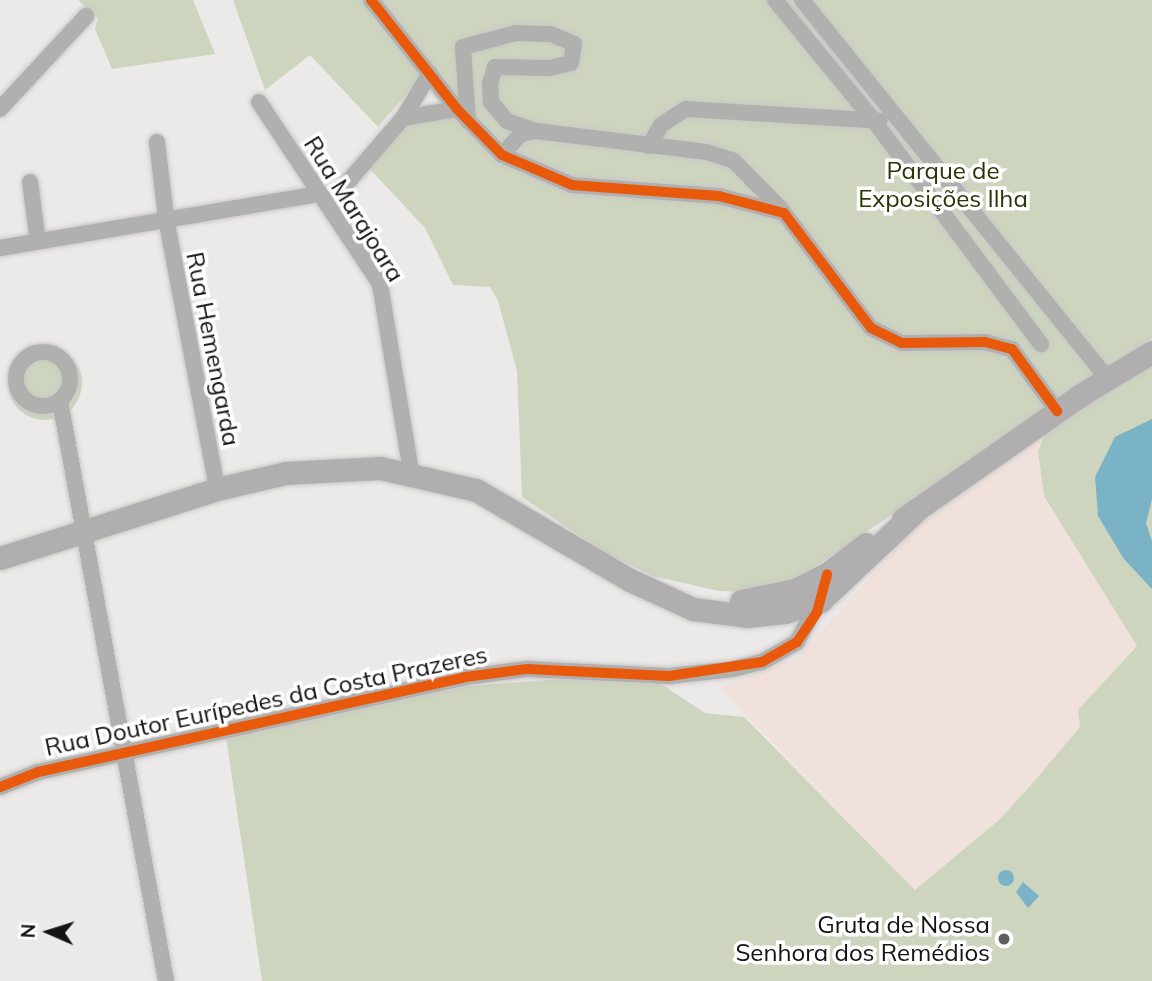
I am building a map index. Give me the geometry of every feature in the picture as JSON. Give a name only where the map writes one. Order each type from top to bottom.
[{"type":"main road","points":[[655,590],[708,602],[755,600],[786,593],[827,574],[1057,411],[1152,352]]},
{"type":"main road","points":[[0,558],[86,534],[217,489],[317,469],[411,472],[498,501],[630,580],[693,609],[731,615],[785,612],[820,601],[916,511]]},
{"type":"street","points":[[371,0],[463,115],[502,155],[572,185],[746,200],[784,213]]},
{"type":"street","points":[[775,0],[874,121],[1041,344]]},
{"type":"street","points":[[802,0],[1107,378]]},
{"type":"street","points":[[0,109],[86,16]]},
{"type":"street","points":[[463,115],[463,47],[516,33],[551,34],[573,44],[571,63],[549,68],[495,67],[490,83],[491,102],[507,121],[536,131],[707,152],[734,161],[784,213],[871,328],[902,343],[985,342],[1012,349],[1057,411]]},
{"type":"street","points":[[0,248],[166,218],[324,200],[403,118],[429,73]]},
{"type":"street","name":"Rua Marajoara","points":[[259,102],[368,264],[384,299],[411,472]]},
{"type":"street","points":[[649,146],[661,125],[686,109],[874,121],[897,120]]},
{"type":"street","points":[[403,118],[463,115]]},
{"type":"street","points":[[502,155],[520,134],[536,131]]},
{"type":"street","name":"Rua Hemengarda","points":[[157,142],[166,218],[217,489]]},
{"type":"street","points":[[30,182],[38,241]]},
{"type":"street","points":[[60,401],[127,754],[166,981]]},
{"type":"street","name":"Rua Doutor Eurípedes da Costa Prazeres","points":[[0,787],[38,772],[406,689],[497,673],[559,669],[669,676],[733,669],[762,662],[797,642],[820,601],[827,574]]},
{"type":"shaded area","points":[[1045,435],[1038,451],[1044,496],[1137,645],[1079,710],[1081,727],[1031,785],[999,820],[915,890],[719,688],[796,659],[915,528]]},
{"type":"green space","points":[[78,0],[193,0],[215,54],[112,69],[95,29],[98,18]]},
{"type":"green space","name":"Parque de Exposições Ilha","points":[[233,0],[1152,0],[1152,338],[794,581],[744,592],[719,591],[653,576],[602,551],[522,497],[517,371],[498,301],[490,287],[453,285],[425,228],[369,168],[405,121],[452,118],[420,78],[378,127],[310,55],[265,90]]},
{"type":"green space","points":[[38,346],[52,346],[66,352],[76,362],[82,383],[76,404],[66,414],[52,420],[38,420],[24,414],[14,404],[8,390],[8,376],[14,362],[24,352]]},
{"type":"green space","points":[[1152,366],[1152,981],[262,981],[226,737],[466,686],[561,679],[661,684],[705,713],[744,717],[915,890],[999,820],[1031,785],[1080,727],[1078,710],[1137,646],[1044,496],[1038,451],[1045,435],[1072,415]]},
{"type":"water","points":[[1152,419],[1152,499],[1146,523],[1152,541],[1152,589],[1124,559],[1098,516],[1095,477],[1115,437]]},
{"type":"water","points":[[1006,870],[1012,872],[1012,884],[1006,886],[1000,884],[998,878],[1000,872]]},
{"type":"water","points":[[1023,882],[1039,896],[1028,908],[1016,892]]},
{"type":"cycle path","points":[[371,0],[457,109],[502,155],[572,185],[719,196],[784,213],[871,328],[902,343],[985,342],[1012,349],[1057,411]]},
{"type":"cycle path","points":[[0,787],[38,772],[465,677],[527,669],[669,676],[762,662],[797,642],[817,612],[827,574]]},
{"type":"place","name":"Gruta de Nossa Senhora dos Remédios","points":[[1004,939]]}]
